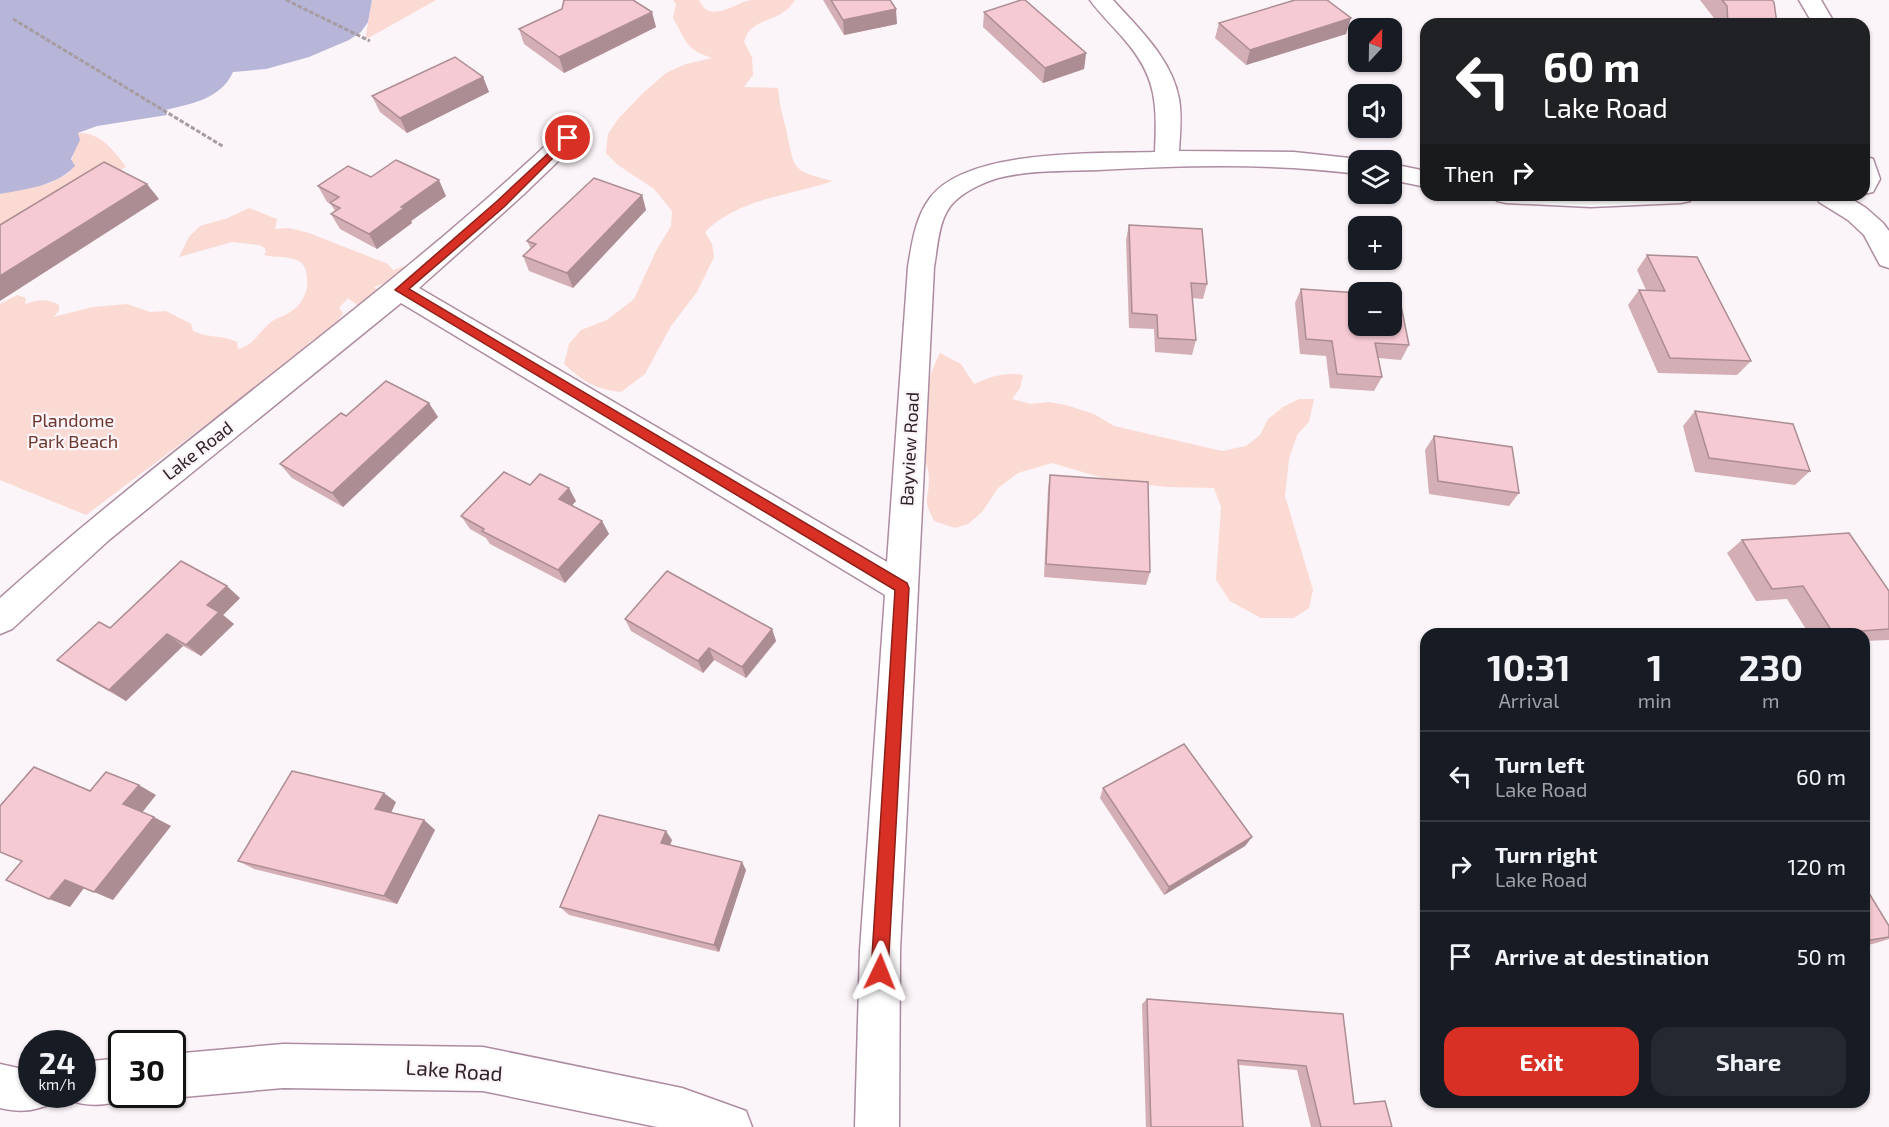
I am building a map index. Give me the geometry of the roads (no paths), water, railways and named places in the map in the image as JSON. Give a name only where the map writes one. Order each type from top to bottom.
[{"type":"street","points":[[1101,0],[1152,60],[1163,82],[1167,99],[1167,158]]},
{"type":"street","points":[[1810,0],[1820,18]]},
{"type":"street","name":"Lake Road","points":[[0,619],[110,520],[401,290],[500,205],[568,138]]},
{"type":"street","name":"Bayview Road","points":[[877,1127],[880,950],[921,267],[933,215],[940,202],[962,184],[995,171],[1028,166],[1167,158],[1311,159],[1348,164]]},
{"type":"street","points":[[1402,174],[1420,178]]},
{"type":"street","points":[[1839,201],[1876,230],[1889,259]]},
{"type":"street","points":[[401,290],[902,588]]},
{"type":"street","name":"Lake Road","points":[[186,1075],[283,1066],[483,1069],[682,1110],[730,1127]]},
{"type":"street","points":[[0,1086],[18,1090]]},
{"type":"water","points":[[0,0],[372,0],[368,22],[361,32],[349,40],[309,57],[266,69],[233,72],[228,81],[213,94],[195,102],[165,110],[167,115],[97,126],[78,133],[80,140],[71,159],[75,166],[68,173],[40,186],[0,194]]},
{"type":"park label","name":"Plandome Park Beach","points":[[73,431]]}]
